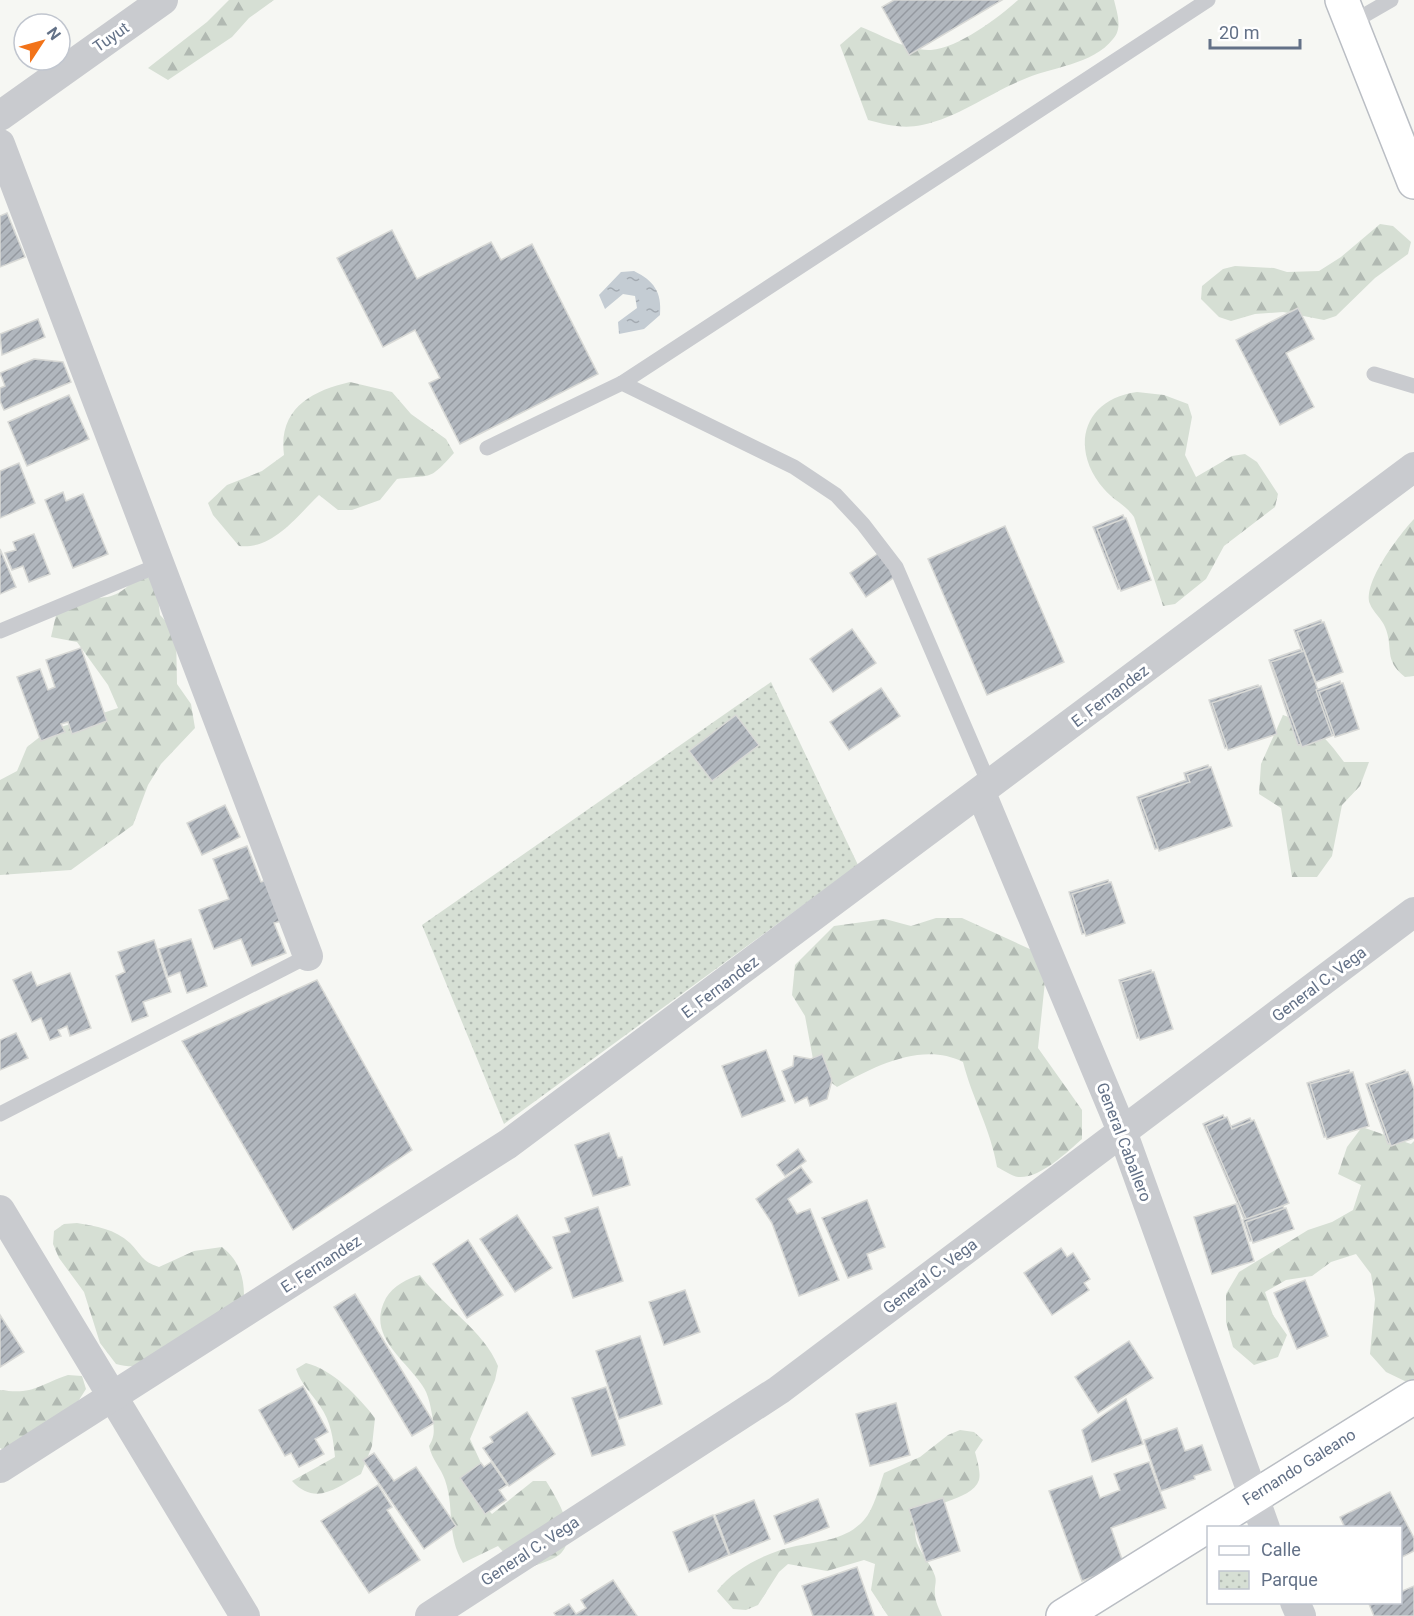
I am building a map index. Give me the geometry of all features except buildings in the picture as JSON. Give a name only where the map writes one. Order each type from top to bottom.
[{"type":"street","name":"Tuyut","points":[[0,116],[163,0]]},
{"type":"street","points":[[1347,11],[1414,182]]},
{"type":"street","points":[[0,144],[308,956]]},
{"type":"street","name":"E. Fernandez","points":[[0,1467],[112,1398],[508,1144],[1414,467]]},
{"type":"street","name":"General Caballero","points":[[986,789],[1122,1131],[1265,1526]]},
{"type":"street","name":"General C. Vega","points":[[430,1616],[779,1390],[1414,912]]},
{"type":"street","points":[[0,1210],[245,1616]]},
{"type":"street","name":"Fernando Galeano","points":[[1062,1616],[1414,1397]]},
{"type":"lane","points":[[488,448],[622,383],[1208,0]]},
{"type":"lane","points":[[1347,11],[1391,0]]},
{"type":"lane","points":[[1374,374],[1414,386]]},
{"type":"lane","points":[[622,383],[794,467],[836,495],[863,524],[896,567],[986,789]]},
{"type":"lane","points":[[0,631],[159,565]]},
{"type":"lane","points":[[0,1114],[308,956]]},
{"type":"green space","points":[[229,0],[274,0],[249,18],[232,37],[168,80],[148,68],[207,22]]},
{"type":"green space","points":[[1018,0],[1114,0],[1118,30],[1113,39],[1094,55],[1022,80],[948,117],[915,126],[888,125],[868,120],[840,45],[861,27],[913,48],[931,50],[965,38]]},
{"type":"green space","points":[[1380,224],[1393,226],[1411,242],[1408,254],[1375,278],[1336,316],[1324,320],[1283,312],[1255,314],[1231,321],[1219,317],[1201,299],[1202,286],[1223,269],[1235,266],[1274,268],[1287,272],[1319,271],[1341,257]]},
{"type":"green space","points":[[350,382],[392,392],[411,414],[446,439],[454,453],[434,473],[397,479],[380,500],[352,510],[338,510],[319,495],[273,537],[263,543],[239,546],[213,515],[208,503],[227,485],[262,471],[284,455],[286,425],[300,405],[322,391]]},
{"type":"green space","points":[[1137,392],[1164,395],[1188,404],[1192,417],[1185,455],[1196,477],[1232,456],[1245,454],[1257,462],[1278,494],[1275,507],[1224,546],[1206,579],[1175,604],[1163,606],[1134,517],[1104,489],[1093,474],[1087,458],[1085,443],[1087,428],[1094,415],[1104,404]]},
{"type":"green space","points":[[1414,519],[1414,676],[1405,677],[1398,671],[1391,659],[1388,634],[1382,621],[1371,607],[1369,595],[1384,559]]},
{"type":"green space","points":[[143,570],[157,589],[160,615],[176,632],[177,684],[191,704],[195,728],[161,764],[148,785],[133,825],[71,870],[0,875],[0,780],[17,771],[27,747],[46,732],[118,708],[108,685],[77,642],[51,637],[57,611],[78,596],[100,598],[115,595],[128,586]]},
{"type":"green space","points":[[771,682],[858,865],[504,1124],[422,925]]},
{"type":"green space","points":[[1283,715],[1318,732],[1344,762],[1369,762],[1360,786],[1342,805],[1332,856],[1317,877],[1292,877],[1281,808],[1259,794],[1261,764]]},
{"type":"green space","points":[[936,918],[962,918],[1032,950],[1046,972],[1038,1048],[1082,1110],[1082,1139],[1053,1164],[1035,1174],[1018,1177],[997,1167],[963,1062],[947,1056],[915,1055],[882,1065],[837,1087],[815,1070],[805,1016],[792,995],[795,965],[834,926],[885,919],[911,926]]},
{"type":"green space","points":[[1362,1127],[1411,1144],[1414,1141],[1414,1382],[1411,1384],[1386,1372],[1370,1354],[1375,1299],[1371,1274],[1356,1254],[1331,1262],[1312,1276],[1286,1280],[1265,1292],[1273,1315],[1287,1335],[1278,1357],[1254,1365],[1233,1347],[1226,1322],[1226,1294],[1239,1272],[1308,1230],[1332,1222],[1353,1210],[1361,1185],[1338,1174],[1347,1147]]},
{"type":"green space","points":[[77,1223],[118,1234],[130,1243],[145,1260],[159,1267],[194,1251],[222,1247],[239,1268],[244,1295],[202,1333],[170,1356],[152,1363],[134,1366],[116,1364],[100,1343],[84,1292],[59,1258],[53,1244],[54,1231],[64,1224]]},
{"type":"green space","points":[[420,1275],[473,1330],[492,1353],[498,1366],[495,1380],[470,1439],[481,1463],[483,1504],[492,1514],[533,1481],[546,1481],[561,1507],[568,1538],[559,1555],[551,1560],[520,1571],[498,1546],[463,1563],[458,1553],[452,1532],[448,1491],[429,1446],[434,1430],[428,1397],[422,1385],[389,1345],[381,1323],[381,1311],[389,1294],[401,1283]]},
{"type":"green space","points":[[306,1363],[326,1371],[335,1378],[361,1401],[375,1418],[372,1446],[361,1474],[335,1489],[318,1494],[301,1489],[292,1481],[335,1457],[327,1418],[303,1384],[296,1369]]},
{"type":"green space","points":[[68,1375],[82,1376],[86,1389],[79,1400],[9,1453],[0,1448],[0,1390],[29,1390]]},
{"type":"green space","points":[[960,1430],[974,1432],[983,1440],[975,1452],[979,1480],[973,1489],[964,1495],[928,1510],[920,1518],[915,1528],[917,1543],[935,1576],[935,1597],[942,1616],[888,1616],[871,1590],[875,1564],[864,1560],[827,1571],[788,1564],[779,1572],[758,1605],[746,1610],[733,1609],[717,1591],[733,1575],[752,1562],[785,1549],[833,1539],[857,1527],[868,1515],[884,1473],[920,1457],[948,1435]]},
{"type":"water","points":[[634,271],[652,283],[655,288],[660,300],[660,315],[644,329],[619,334],[618,322],[637,308],[635,296],[623,294],[605,309],[599,295],[621,272]]}]
